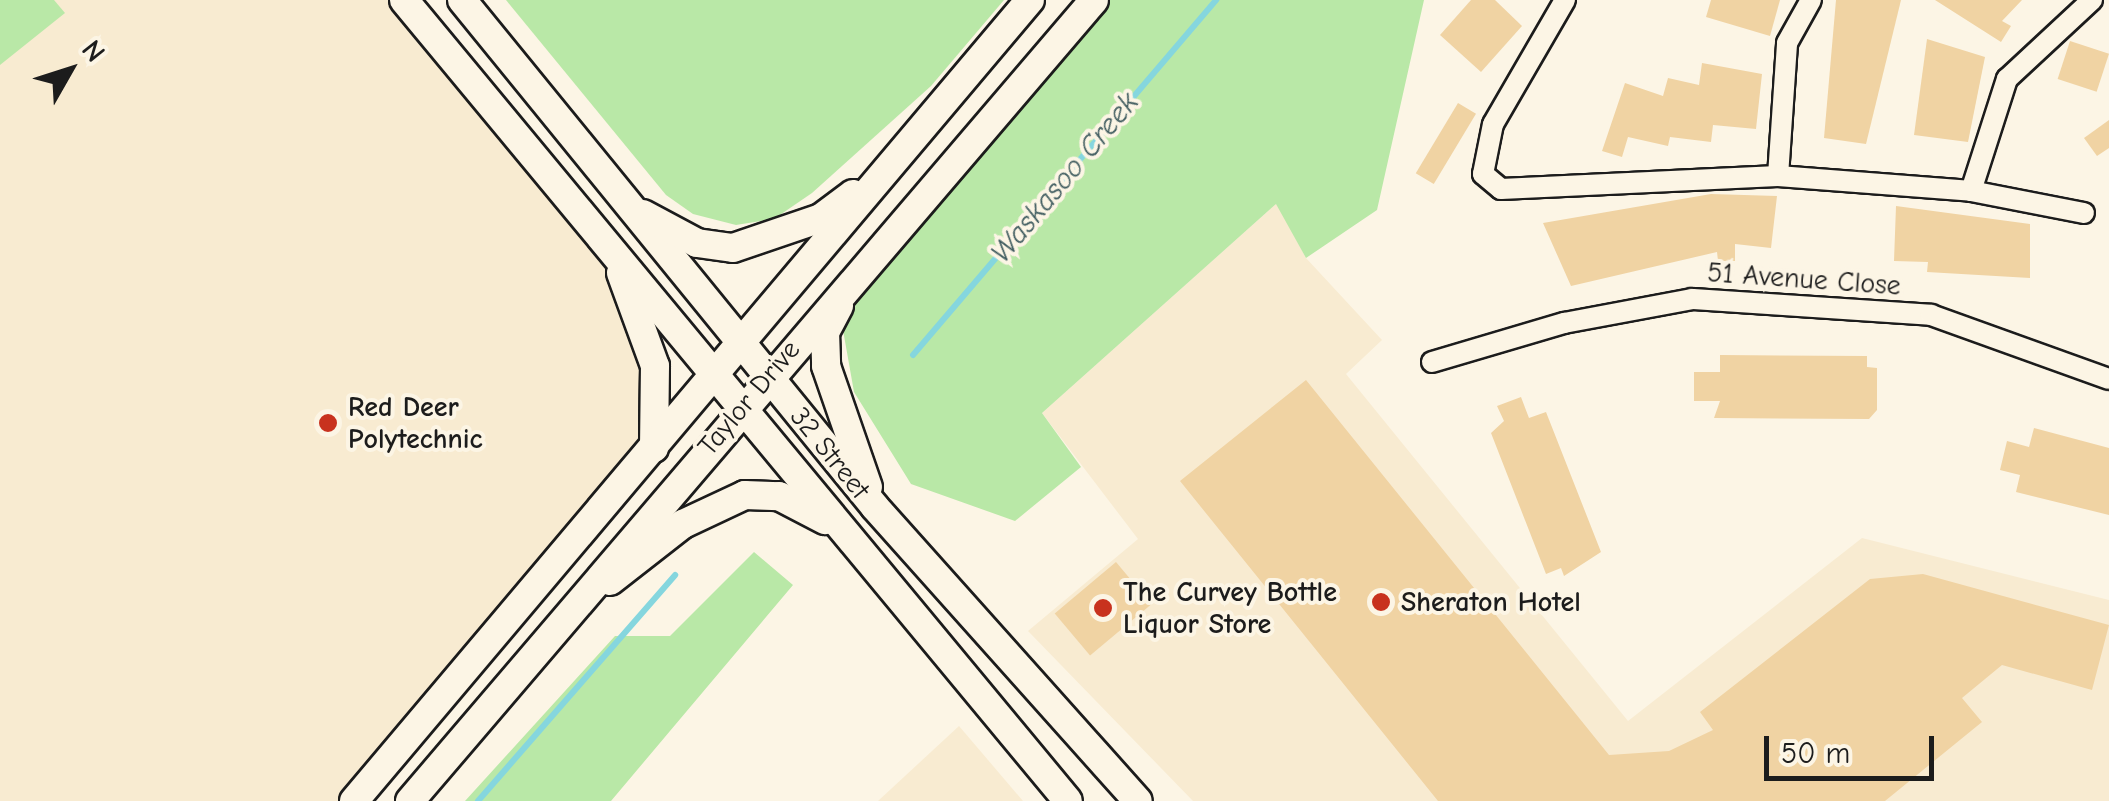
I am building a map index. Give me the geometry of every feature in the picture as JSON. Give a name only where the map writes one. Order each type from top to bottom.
[{"type":"main road","name":"32 Street","points":[[404,0],[1071,801]]},
{"type":"main road","name":"32 Street","points":[[462,0],[874,508],[1138,801]]},
{"type":"main road","name":"Taylor Drive","points":[[354,801],[1030,0]]},
{"type":"main road","name":"Taylor Drive","points":[[410,801],[857,271],[1094,0]]},
{"type":"main road","points":[[624,201],[697,243],[752,246],[821,218],[887,170]]},
{"type":"main road","points":[[609,244],[652,351],[654,448]]},
{"type":"main road","points":[[857,271],[823,348],[874,508]]},
{"type":"main road","points":[[565,615],[684,524],[745,495],[802,505],[846,533]]},
{"type":"street","points":[[1565,0],[1493,124],[1483,174],[1501,189],[1778,176],[1971,192],[2084,213]]},
{"type":"street","points":[[1778,176],[1786,43],[1811,0]]},
{"type":"street","points":[[1971,192],[2007,79],[2092,0]]},
{"type":"street","name":"51 Avenue Close","points":[[1432,362],[1564,323],[1692,299],[1931,315],[2109,380]]},
{"type":"shaded area","name":"Red Deer Polytechnic","points":[[0,0],[407,0],[609,244],[645,335],[654,448],[354,801],[0,801]]},
{"type":"shaded area","points":[[1277,203],[1306,258],[1382,340],[1346,374],[1628,721],[1862,538],[2109,600],[2109,801],[1193,801],[1028,631],[1138,539],[1042,413]]},
{"type":"shaded area","points":[[959,726],[1023,801],[878,801]]},
{"type":"green space","points":[[0,0],[54,0],[65,13],[0,65]]},
{"type":"green space","points":[[506,0],[1004,0],[931,86],[812,193],[774,219],[736,225],[693,214],[666,195]]},
{"type":"green space","points":[[1106,0],[1424,0],[1377,210],[1306,258],[1276,204],[1042,413],[1081,467],[1015,521],[911,484],[854,392],[843,330],[851,304]]},
{"type":"green space","points":[[754,552],[793,585],[611,801],[465,801],[615,636],[670,636]]},
{"type":"building","points":[[1471,0],[1495,0],[1522,26],[1481,72],[1440,35]]},
{"type":"building","points":[[1711,0],[1780,0],[1770,36],[1706,17]]},
{"type":"building","points":[[1836,0],[1901,0],[1866,144],[1824,138]]},
{"type":"building","points":[[1935,0],[2022,0],[2002,21],[2011,26],[2001,42]]},
{"type":"building","points":[[1927,39],[1985,57],[1968,142],[1914,135]]},
{"type":"building","points":[[2070,41],[2109,54],[2097,92],[2058,79]]},
{"type":"building","points":[[1702,63],[1762,74],[1756,129],[1713,125],[1711,142],[1670,137],[1668,146],[1628,137],[1622,157],[1602,151],[1625,83],[1663,96],[1668,78],[1699,85]]},
{"type":"building","points":[[1458,103],[1476,114],[1434,184],[1416,173]]},
{"type":"building","points":[[2109,120],[2109,148],[2097,156],[2084,138]]},
{"type":"building","points":[[1711,194],[1777,196],[1771,248],[1735,244],[1735,261],[1718,261],[1717,252],[1571,286],[1543,223]]},
{"type":"building","points":[[1896,206],[2030,224],[2030,278],[1927,272],[1928,262],[1894,261]]},
{"type":"building","points":[[1720,355],[1867,356],[1867,367],[1877,368],[1877,410],[1869,419],[1714,418],[1720,401],[1694,401],[1694,372],[1720,372]]},
{"type":"building","name":"Sheraton Hotel","points":[[1306,380],[1609,755],[1669,751],[1713,730],[1700,712],[1870,579],[1923,574],[2109,625],[2092,690],[2002,665],[1962,698],[1982,722],[1885,801],[1438,801],[1180,481]]},
{"type":"building","points":[[1521,397],[1529,418],[1546,412],[1601,552],[1564,576],[1561,568],[1546,574],[1491,433],[1504,421],[1497,406]]},
{"type":"building","points":[[2034,428],[2109,448],[2109,515],[2016,492],[2020,475],[2000,470],[2007,441],[2029,447]]},
{"type":"building","name":"The Curvey Bottle Liquor Store","points":[[1116,562],[1151,604],[1090,656],[1055,613]]},
{"type":"waterway","name":"Waskasoo Creek","points":[[913,355],[1216,0]]},
{"type":"waterway","name":"Waskasoo Creek","points":[[478,801],[675,575]]},
{"type":"place","name":"Red Deer Polytechnic","points":[[328,423]]},
{"type":"place","name":"Sheraton Hotel","points":[[1381,602]]},
{"type":"place","name":"The Curvey Bottle Liquor Store","points":[[1103,608]]}]
